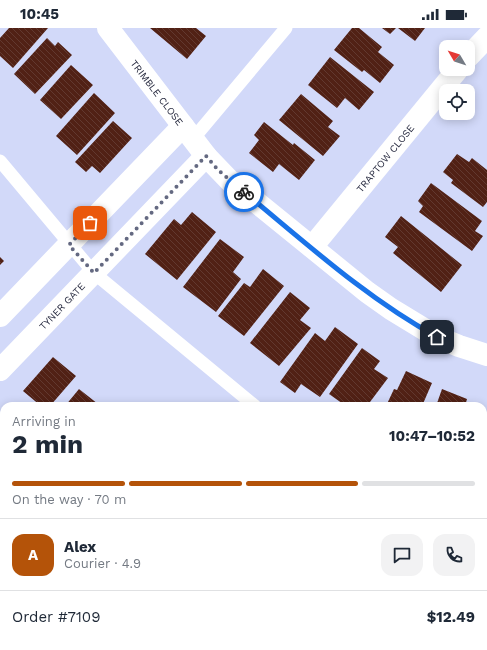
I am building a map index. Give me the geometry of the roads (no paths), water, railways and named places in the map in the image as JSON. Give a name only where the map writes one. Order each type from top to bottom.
[{"type":"street","name":"TRIMBLE CLOSE","points":[[108,28],[194,140]]},
{"type":"street","points":[[475,50],[487,37]]},
{"type":"street","name":"TRAPTOW CLOSE","points":[[312,248],[452,76]]},
{"type":"street","points":[[0,316],[69,245],[194,140],[218,170],[229,180],[367,292],[437,337],[487,355]]},
{"type":"street","name":"TYNER GATE","points":[[0,370],[94,273],[194,140]]},
{"type":"lane","points":[[194,140],[286,28]]},
{"type":"lane","points":[[0,161],[94,273],[250,402]]}]
